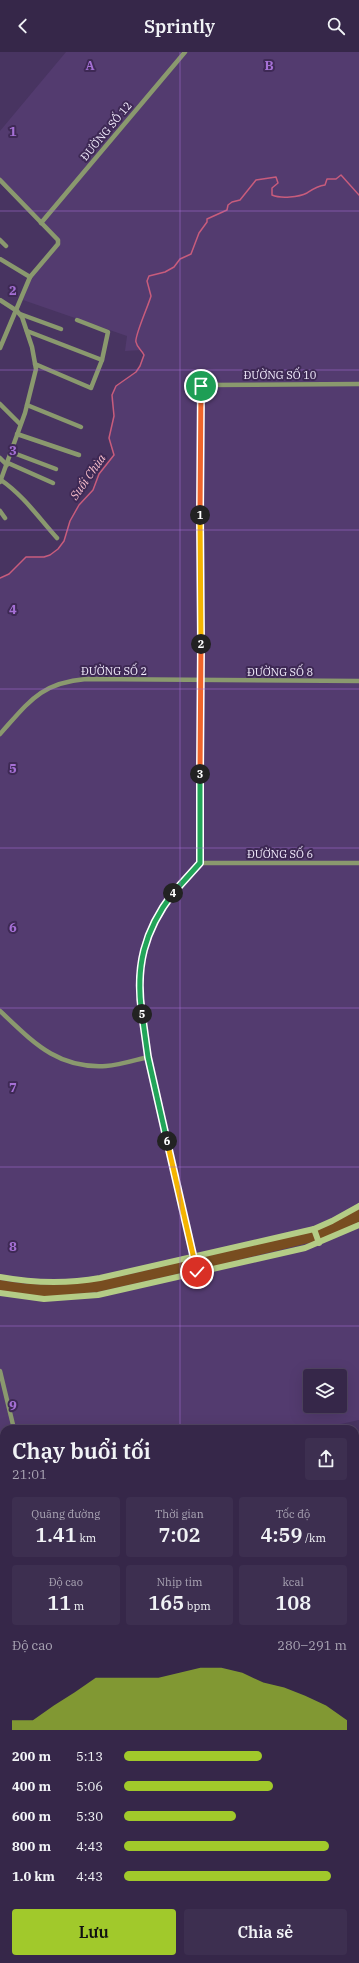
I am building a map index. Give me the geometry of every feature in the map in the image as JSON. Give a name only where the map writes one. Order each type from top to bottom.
[{"type":"street","name":"ĐƯỜNG SỐ 12","points":[[40,223],[185,52]]},
{"type":"street","points":[[0,180],[58,240],[58,244],[30,277],[19,312],[0,348]]},
{"type":"street","points":[[0,240],[6,246]]},
{"type":"street","points":[[0,259],[30,277]]},
{"type":"street","points":[[0,300],[19,312],[61,329]]},
{"type":"street","points":[[19,312],[27,331],[36,369],[27,405],[0,481],[27,504],[57,538]]},
{"type":"street","points":[[35,364],[91,388],[102,360],[108,332],[77,320]]},
{"type":"street","points":[[27,331],[102,360]]},
{"type":"street","name":"ĐƯỜNG SỐ 10","points":[[201,681],[201,386],[359,384]]},
{"type":"street","points":[[0,404],[20,424]]},
{"type":"street","points":[[27,405],[81,427]]},
{"type":"street","points":[[17,434],[79,455]]},
{"type":"street","points":[[11,452],[56,469]]},
{"type":"street","points":[[0,458],[7,464],[53,483]]},
{"type":"street","points":[[0,511],[5,518]]},
{"type":"street","name":"ĐƯỜNG SỐ 2","points":[[0,734],[33,697],[59,683],[86,679],[201,681]]},
{"type":"street","points":[[197,1272],[148,1057],[139,988],[140,972],[146,940],[167,902],[200,863],[201,681]]},
{"type":"street","name":"ĐƯỜNG SỐ 8","points":[[201,681],[359,681]]},
{"type":"street","name":"ĐƯỜNG SỐ 6","points":[[200,863],[359,863]]},
{"type":"street","points":[[0,1011],[41,1048],[72,1064],[107,1066],[148,1057]]},
{"type":"street","points":[[0,1277],[41,1282],[85,1281],[314,1229],[359,1206]]},
{"type":"street","points":[[0,1293],[44,1299],[76,1298],[197,1272],[319,1243],[359,1225]]},
{"type":"street","points":[[314,1229],[319,1243]]},
{"type":"street","points":[[0,1371],[13,1425]]},
{"type":"shaded area","points":[[66,52],[359,52],[359,1420],[336,1425],[0,1425],[0,578],[9,574],[26,557],[50,555],[58,549],[64,541],[70,521],[79,505],[93,490],[99,474],[114,455],[109,438],[114,416],[111,400],[113,392],[116,386],[136,372],[144,355],[142,350],[125,351],[127,336],[23,300],[31,278],[59,245],[0,178],[0,131]]},
{"type":"shaded area","points":[[359,1209],[359,1222],[319,1240],[316,1230]]},
{"type":"shaded area","points":[[313,1231],[317,1241],[198,1270],[195,1259]]},
{"type":"shaded area","points":[[192,1259],[195,1270],[98,1292],[44,1297],[0,1291],[0,1280],[50,1284],[74,1283],[120,1276]]},
{"type":"waterway","name":"Suối Chùa","points":[[0,578],[9,574],[26,557],[44,557],[50,555],[58,549],[64,541],[70,521],[79,505],[93,490],[99,474],[114,455],[109,438],[114,416],[112,395],[116,386],[136,372],[144,355],[137,346],[136,339],[151,296],[147,281],[149,276],[165,272],[174,267],[180,259],[191,254],[199,233],[207,222],[207,219],[227,210],[228,205],[232,202],[240,200],[256,180],[276,177],[278,183],[272,188],[272,195],[290,197],[307,193],[317,187],[325,185],[327,179],[336,179],[341,175],[359,195]]},
{"type":"route","points":[[197,1272],[148,1057],[139,988],[142,958],[149,932],[167,902],[200,863],[201,386]]}]
